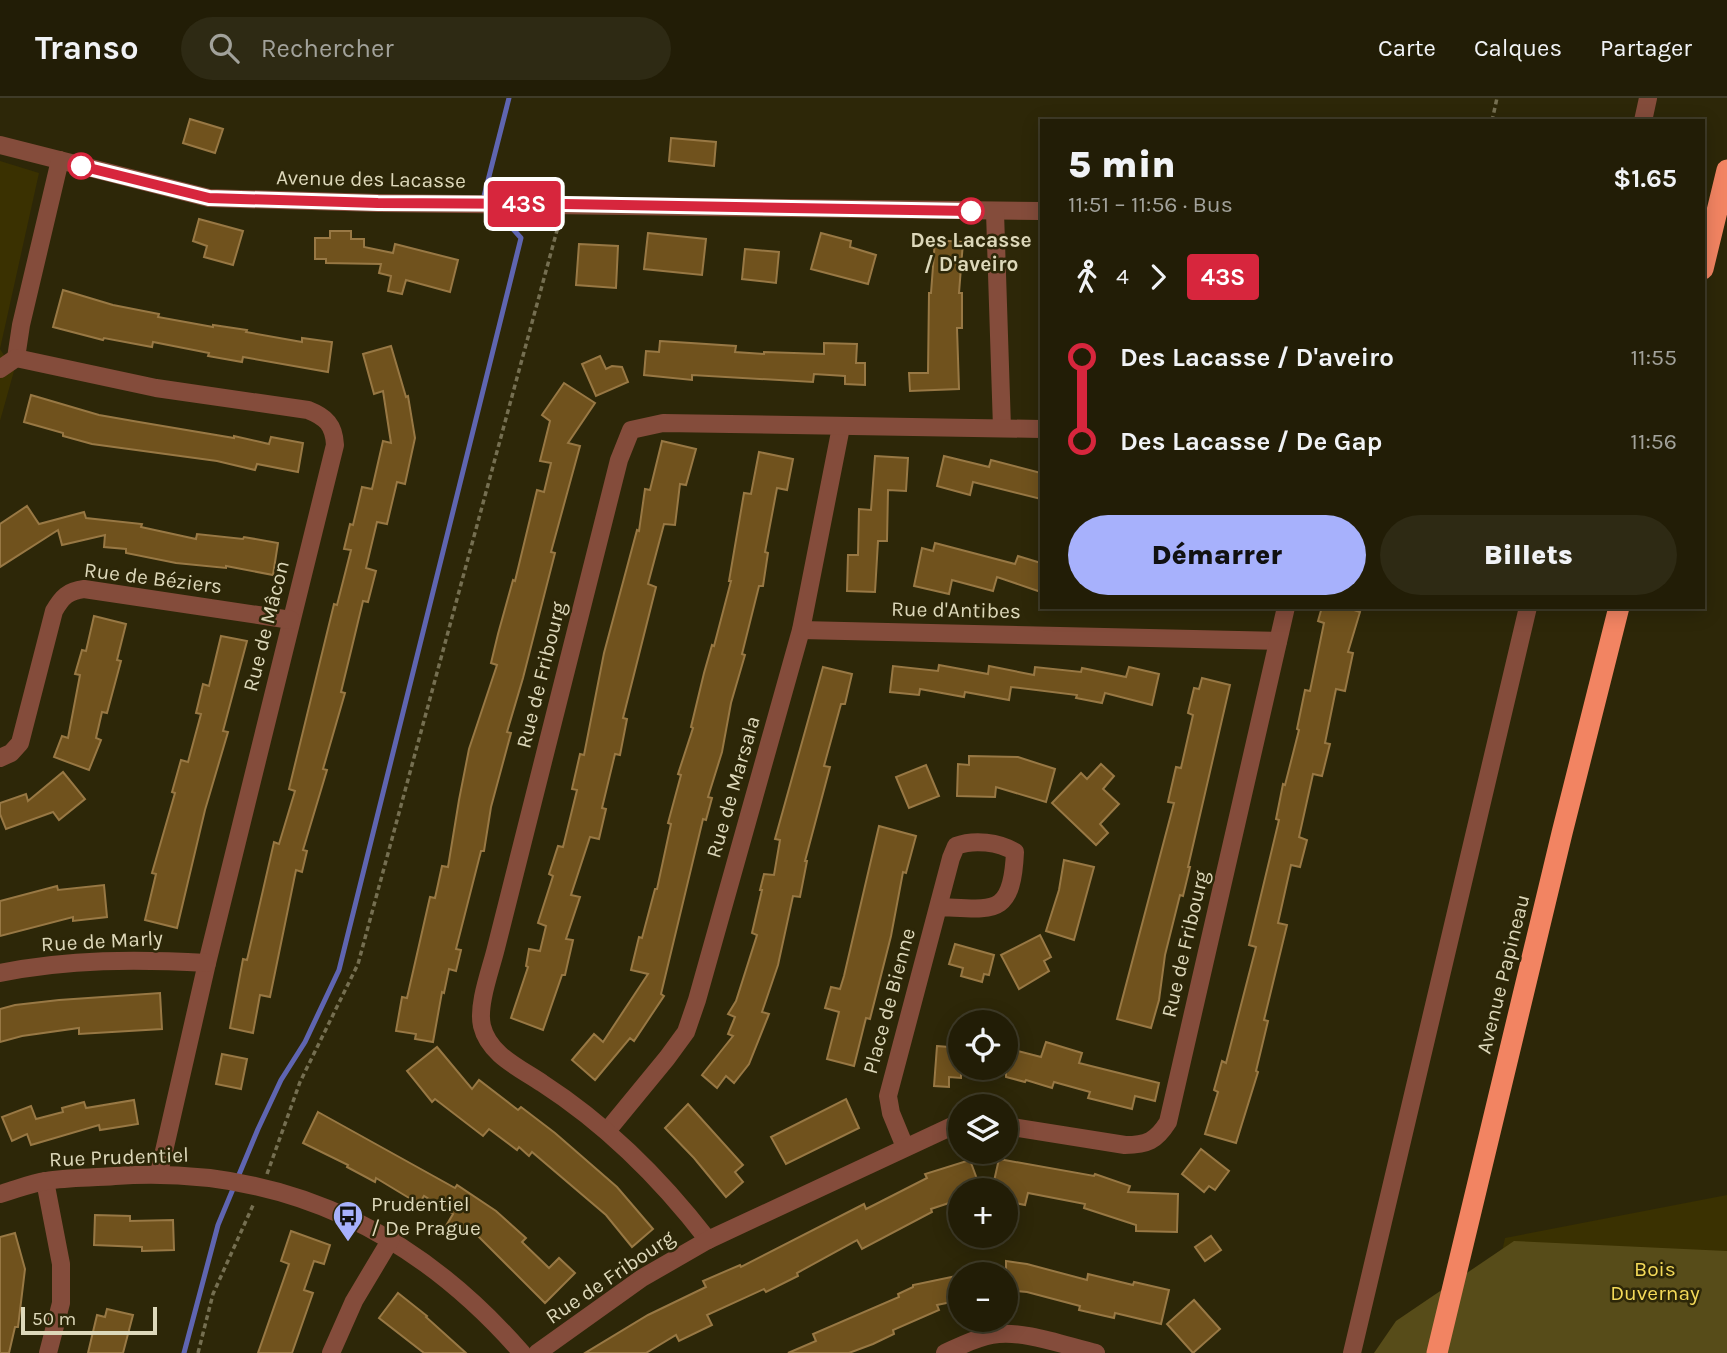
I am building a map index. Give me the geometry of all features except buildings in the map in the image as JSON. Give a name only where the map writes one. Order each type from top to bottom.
[{"type":"highway","points":[[1705,261],[1727,170]]},
{"type":"highway","name":"Avenue Papineau","points":[[1437,1353],[1618,609]]},
{"type":"street","points":[[1643,119],[1648,98]]},
{"type":"street","name":"Avenue des Lacasse","points":[[0,145],[209,198],[378,203],[1040,211]]},
{"type":"street","points":[[0,369],[16,358],[21,325],[60,160]]},
{"type":"street","points":[[995,212],[1002,428]]},
{"type":"street","name":"Rue de Mâcon","points":[[16,358],[156,388],[308,410],[322,415],[330,423],[334,434],[335,446],[207,963],[159,1173]]},
{"type":"street","name":"Rue de Fribourg","points":[[709,1240],[660,1183],[607,1131],[574,1104],[493,1049],[482,1026],[483,1003],[496,948],[619,460],[631,430],[663,423],[1040,429]]},
{"type":"street","name":"Rue de Marsala","points":[[607,1131],[686,1032],[697,1000],[801,630],[841,427]]},
{"type":"street","name":"Rue de Béziers","points":[[0,758],[11,753],[20,743],[54,611],[61,598],[71,591],[84,589],[291,620]]},
{"type":"street","name":"Rue de Fribourg","points":[[1018,1128],[1125,1145],[1143,1145],[1160,1134],[1168,1122],[1286,609]]},
{"type":"street","points":[[1352,1353],[1528,609]]},
{"type":"street","name":"Rue d'Antibes","points":[[801,630],[1278,641]]},
{"type":"street","name":"Place de Bienne","points":[[905,1147],[891,1113],[888,1096],[938,907],[956,846],[965,842],[1003,845],[1015,852],[1008,894],[1000,904],[986,909],[938,907]]},
{"type":"street","name":"Rue de Marly","points":[[0,973],[66,963],[128,959],[207,963]]},
{"type":"street","name":"Rue de Fribourg","points":[[537,1353],[642,1278],[709,1240],[948,1128]]},
{"type":"street","name":"Rue Prudentiel","points":[[0,1194],[45,1181],[159,1173],[219,1179],[262,1187],[348,1217],[391,1239],[432,1266],[500,1328],[522,1353]]},
{"type":"street","points":[[45,1181],[61,1264],[61,1303],[48,1353]]},
{"type":"street","points":[[331,1353],[354,1301],[391,1239]]},
{"type":"street","points":[[945,1353],[994,1334],[1028,1336],[1096,1353]]},
{"type":"path","points":[[1492,119],[1497,98]]},
{"type":"path","points":[[198,1353],[213,1294],[262,1187],[286,1128],[300,1082],[358,964],[564,204]]},
{"type":"green space","points":[[0,161],[39,173],[0,349]]},
{"type":"green space","points":[[0,349],[14,371],[0,421]]},
{"type":"green space","name":"Bois Duvernay","points":[[1727,1195],[1727,1353],[1480,1353],[1505,1238]]},
{"type":"green space","name":"Bois Duvernay","points":[[1514,1241],[1727,1251],[1727,1353],[1374,1353],[1396,1321]]},
{"type":"waterway","points":[[487,200],[484,196],[509,98]]},
{"type":"waterway","points":[[184,1353],[218,1225],[281,1080],[305,1042],[339,970],[521,238],[496,210]]},
{"type":"bus line","name":"43S","points":[[81,166],[209,198],[378,203],[971,211]]},
{"type":"place","name":"Des Lacasse / D'aveiro","points":[[971,211]]},
{"type":"place","name":"Prudentiel / De Prague","points":[[348,1243]]}]
